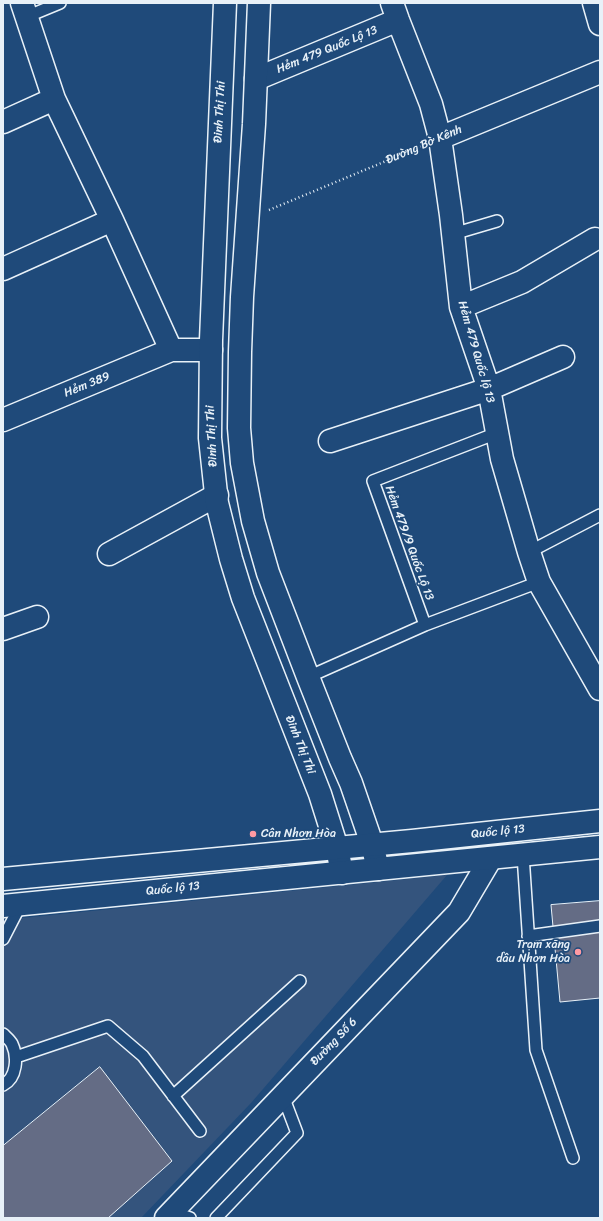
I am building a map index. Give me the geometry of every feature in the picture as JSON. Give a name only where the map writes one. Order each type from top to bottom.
[{"type":"main road","name":"Đinh Thị Thi","points":[[225,3],[211,350],[210,438],[217,503],[231,559],[243,598],[320,794],[337,848]]},
{"type":"main road","points":[[259,3],[254,124],[240,352],[239,428],[242,463],[253,521],[268,573],[351,783],[372,844],[378,869]]},
{"type":"main road","points":[[594,3],[600,24]]},
{"type":"main road","points":[[24,10],[54,99],[112,220],[171,350],[211,350]]},
{"type":"main road","name":"Hẻm 479 Quốc Lộ 13","points":[[256,79],[395,12]]},
{"type":"main road","name":"Hẻm 479 Quốc lộ 13","points":[[395,12],[431,104],[440,138],[454,234],[461,307],[489,389],[502,458],[529,552],[539,582],[600,689]]},
{"type":"main road","name":"Đường Bờ Kênh","points":[[440,138],[600,72]]},
{"type":"main road","points":[[3,122],[54,99]]},
{"type":"main road","points":[[3,269],[112,220]]},
{"type":"main road","points":[[461,307],[522,282],[555,264],[595,239]]},
{"type":"main road","name":"Hẻm 389","points":[[3,420],[171,350]]},
{"type":"main road","points":[[330,441],[489,389],[563,357]]},
{"type":"main road","points":[[109,554],[216,495]]},
{"type":"main road","points":[[3,629],[38,617]]},
{"type":"main road","name":"Quốc lộ 13","points":[[3,879],[337,848],[600,821]]},
{"type":"main road","name":"Quốc lộ 13","points":[[12,905],[600,847]]},
{"type":"main road","points":[[337,848],[342,873]]},
{"type":"main road","name":"Đường Số 6","points":[[176,1216],[283,1096],[459,912],[491,858]]},
{"type":"lane","points":[[24,10],[60,3]]},
{"type":"lane","points":[[454,234],[497,221]]},
{"type":"lane","name":"Hẻm 479/9 Quốc Lộ 13","points":[[425,624],[373,481],[497,433]]},
{"type":"lane","points":[[529,552],[600,515]]},
{"type":"lane","points":[[308,677],[425,624],[539,582]]},
{"type":"lane","points":[[523,855],[536,1050],[573,1158]]},
{"type":"lane","points":[[3,939],[12,905]]},
{"type":"lane","points":[[528,936],[600,926]]},
{"type":"lane","points":[[174,1096],[300,981]]},
{"type":"lane","points":[[16,1057],[108,1026],[143,1056],[200,1131]]},
{"type":"lane","points":[[3,1034],[12,1043],[16,1057],[14,1071],[3,1085]]},
{"type":"lane","points":[[216,1218],[298,1133],[283,1096]]},
{"type":"path","name":"Đường Bờ Kênh","points":[[248,219],[440,138]]},
{"type":"shaded area","points":[[447,875],[251,1103],[141,1218],[3,1218],[3,920]]},
{"type":"building","name":"Trạm xăng dầu Nhơn Hòa","points":[[600,901],[600,998],[560,1002],[551,905]]},
{"type":"building","points":[[100,1067],[172,1161],[108,1218],[3,1218],[3,1146]]},
{"type":"place","name":"Cân Nhơn Hòa","points":[[253,834]]},
{"type":"place","name":"Trạm xăng dầu Nhơn Hòa","points":[[578,952]]}]
